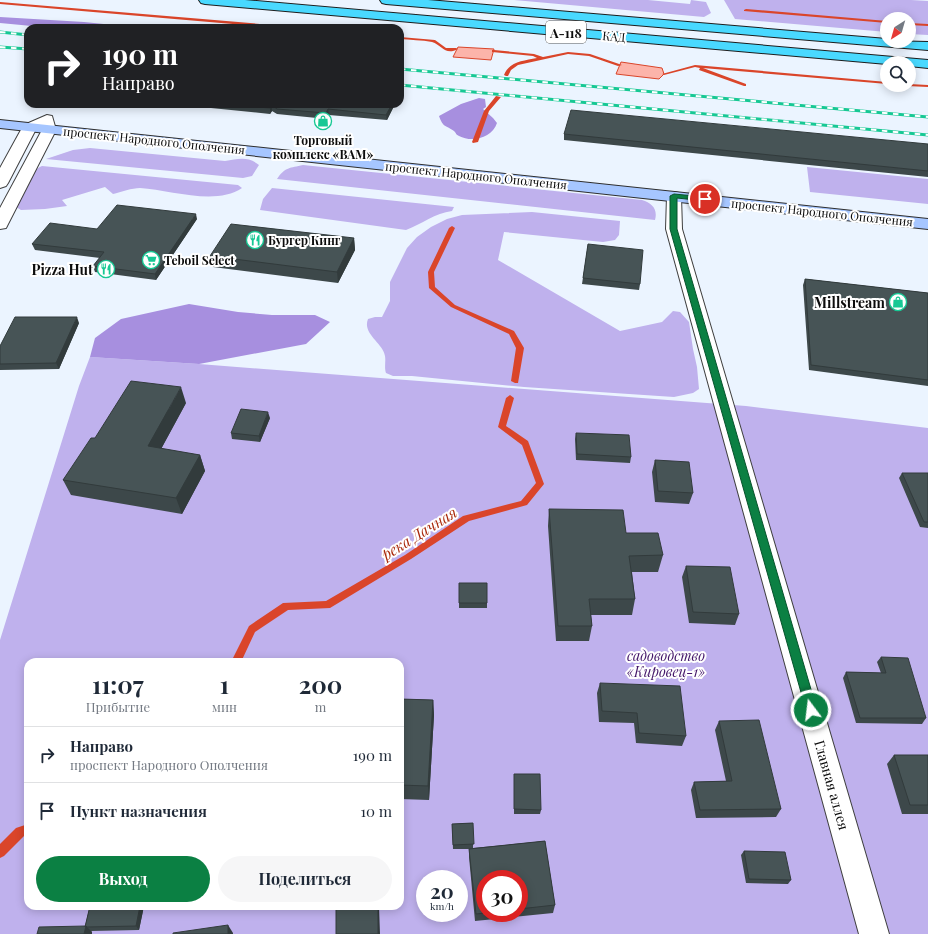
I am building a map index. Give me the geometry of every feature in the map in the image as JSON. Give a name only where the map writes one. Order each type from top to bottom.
[{"type":"highway","name":"КАД","points":[[205,0],[928,64]]},
{"type":"highway","name":"КАД","points":[[386,0],[928,46]]},
{"type":"main road","name":"проспект Народного Ополчения","points":[[0,114],[48,124],[928,224]]},
{"type":"main road","name":"проспект Народного Ополчения","points":[[0,124],[29,128],[48,124],[928,212]]},
{"type":"street","points":[[0,224],[48,124]]},
{"type":"street","points":[[0,183],[29,128]]},
{"type":"street","name":"Главная аллея","points":[[674,196],[674,229],[874,934]]},
{"type":"green space","points":[[514,0],[648,0],[690,4],[691,0],[706,2],[711,13],[704,17]]},
{"type":"green space","points":[[724,0],[928,1],[928,35],[916,34],[916,12],[880,12],[880,31],[735,19]]},
{"type":"green space","points":[[90,148],[225,161],[247,159],[259,165],[252,176],[243,178],[46,159],[73,150]]},
{"type":"green space","points":[[303,165],[642,200],[649,203],[653,207],[656,216],[655,220],[277,179],[285,170]]},
{"type":"green space","points":[[42,166],[238,185],[242,188],[219,196],[192,196],[140,188],[113,194],[105,187],[62,200],[67,206],[21,210],[16,207],[26,184],[32,173]]},
{"type":"green space","points":[[807,167],[928,179],[928,204],[810,192]]},
{"type":"green space","points":[[272,188],[454,207],[452,211],[434,216],[406,230],[260,210],[263,199]]},
{"type":"green space","points":[[532,212],[620,221],[619,235],[615,240],[603,242],[504,232],[498,260],[620,331],[662,322],[673,311],[680,312],[689,322],[697,367],[699,389],[693,393],[674,397],[524,387],[412,376],[393,376],[386,373],[385,356],[381,347],[370,334],[367,324],[368,319],[382,317],[390,301],[390,282],[407,248],[417,237],[431,227],[447,219],[462,215]]},
{"type":"green space","name":"садоводство «Кировец-1»","points":[[90,357],[746,406],[928,428],[928,934],[0,934],[0,640],[79,386]]},
{"type":"shaded area","points":[[0,17],[104,24],[24,24],[24,25],[0,23]]},
{"type":"shaded area","points":[[458,47],[494,49],[491,60],[453,57]]},
{"type":"shaded area","points":[[621,62],[662,68],[664,74],[659,79],[616,74]]},
{"type":"shaded area","points":[[479,98],[485,99],[486,107],[483,109],[497,123],[491,132],[486,136],[475,139],[464,138],[457,135],[454,131],[442,123],[439,116],[461,104]]},
{"type":"shaded area","points":[[189,304],[238,312],[272,315],[315,315],[330,322],[306,344],[199,364],[90,357],[95,338],[121,319]]},
{"type":"building","points":[[276,108],[390,108],[386,115],[328,109],[326,113]]},
{"type":"building","points":[[571,110],[928,144],[928,171],[564,134]]},
{"type":"building","points":[[117,205],[196,214],[155,274],[93,266],[104,252],[32,244],[50,223],[97,229]]},
{"type":"building","points":[[231,224],[354,238],[337,272],[210,256]]},
{"type":"building","points":[[588,244],[643,250],[640,284],[583,278]]},
{"type":"building","points":[[805,279],[928,293],[928,380],[811,365]]},
{"type":"building","points":[[15,317],[77,317],[56,363],[0,364],[0,346]]},
{"type":"building","points":[[131,381],[181,387],[148,446],[200,455],[176,498],[63,480],[91,438],[95,438]]},
{"type":"building","points":[[241,409],[268,412],[259,436],[231,433]]},
{"type":"building","points":[[576,433],[629,435],[631,457],[577,454]]},
{"type":"building","points":[[655,460],[689,462],[693,493],[658,491]]},
{"type":"building","points":[[902,473],[928,473],[928,522],[924,522]]},
{"type":"building","points":[[549,509],[623,510],[626,533],[658,533],[663,555],[629,556],[635,599],[589,599],[592,626],[558,626]]},
{"type":"building","points":[[686,566],[730,567],[739,614],[693,612]]},
{"type":"building","points":[[459,583],[487,583],[487,603],[459,603]]},
{"type":"building","points":[[881,657],[908,658],[926,718],[860,718],[846,672],[886,673]]},
{"type":"building","points":[[600,683],[680,686],[686,736],[639,733],[637,713],[602,711]]},
{"type":"building","points":[[404,699],[433,700],[428,786],[404,785]]},
{"type":"building","points":[[759,720],[781,809],[700,810],[694,782],[732,781],[719,721]]},
{"type":"building","points":[[894,755],[928,755],[928,805],[910,805]]},
{"type":"building","points":[[514,774],[540,774],[541,810],[514,809]]},
{"type":"building","points":[[473,823],[474,844],[453,845],[452,824]]},
{"type":"building","points":[[545,841],[555,905],[528,908],[528,870],[476,870],[476,914],[469,849]]},
{"type":"building","points":[[744,851],[785,852],[791,880],[749,879]]},
{"type":"building","points":[[89,910],[139,910],[136,926],[85,927]]},
{"type":"building","points":[[336,910],[378,910],[378,934],[336,934]]},
{"type":"building","points":[[228,925],[228,934],[173,934],[173,933]]},
{"type":"building","points":[[86,926],[84,934],[37,934],[39,927]]},
{"type":"waterway","points":[[0,3],[249,24]]},
{"type":"waterway","points":[[746,10],[880,21]]},
{"type":"waterway","points":[[916,24],[928,25]]},
{"type":"waterway","points":[[404,38],[435,41],[445,49],[456,49]]},
{"type":"waterway","points":[[494,51],[534,55],[541,58]]},
{"type":"waterway","points":[[506,75],[509,69],[516,64],[568,53],[590,55],[620,65]]},
{"type":"waterway","points":[[664,74],[695,66],[880,82]]},
{"type":"waterway","points":[[701,69],[744,85]]},
{"type":"waterway","points":[[916,85],[928,86]]},
{"type":"waterway","points":[[475,142],[487,111],[498,97]]},
{"type":"waterway","name":"река Дачная","points":[[452,228],[431,272],[432,288],[453,306],[512,333],[520,348],[515,381]]},
{"type":"waterway","name":"река Дачная","points":[[238,658],[252,629],[286,606],[327,605],[408,557],[466,518],[524,503],[540,484],[525,443],[502,427],[510,398]]},
{"type":"waterway","name":"река Дачная","points":[[0,852],[20,832],[24,830]]},
{"type":"railway","points":[[0,32],[24,35]]},
{"type":"railway","points":[[0,47],[24,49]]},
{"type":"railway","points":[[404,69],[928,117]]},
{"type":"railway","points":[[404,85],[928,135]]},
{"type":"place","name":"Торговый комплекс «ВАМ»","points":[[323,121]]},
{"type":"place","name":"Бургер Кинг","points":[[255,240]]},
{"type":"place","name":"Teboil Select","points":[[151,260]]},
{"type":"place","name":"Pizza Hut","points":[[106,269]]},
{"type":"place","name":"Millstream","points":[[898,302]]},
{"type":"route","points":[[705,199],[674,196],[674,229],[811,710]]}]
